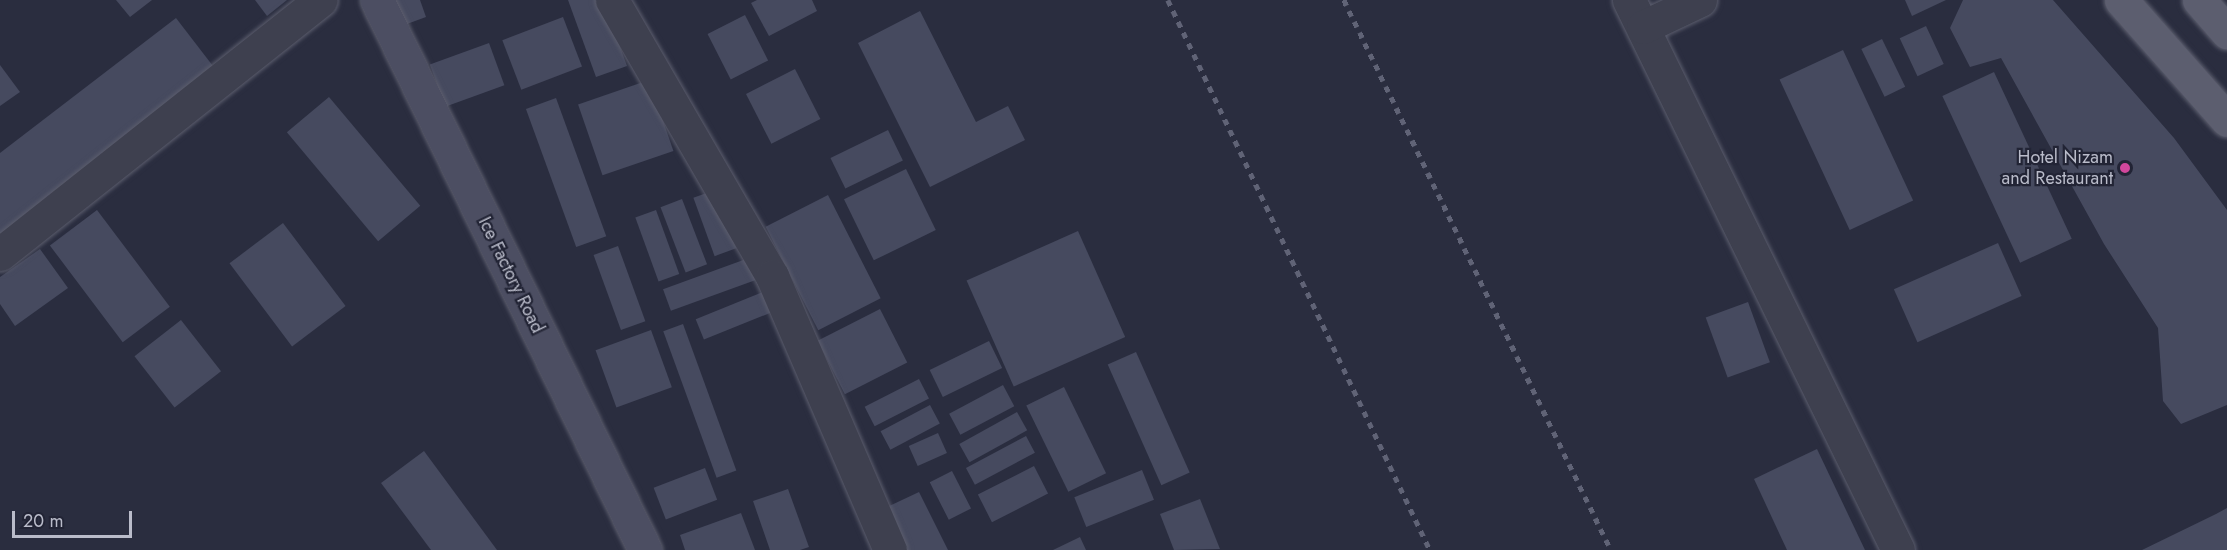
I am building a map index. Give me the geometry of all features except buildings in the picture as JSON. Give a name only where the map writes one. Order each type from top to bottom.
[{"type":"main road","points":[[2121,0],[2227,120]]},
{"type":"main road","points":[[2199,0],[2227,32]]},
{"type":"street","points":[[0,254],[321,0]]},
{"type":"street","name":"Ice Factory Road","points":[[377,0],[645,550]]},
{"type":"street","points":[[612,0],[772,276],[890,550]]},
{"type":"street","points":[[1700,0],[1636,14],[1898,550]]},
{"type":"railway","points":[[1168,0],[1430,550]]},
{"type":"railway","points":[[1344,0],[1611,550]]},
{"type":"place","name":"Hotel Nizam and Restaurant","points":[[2125,168]]}]
